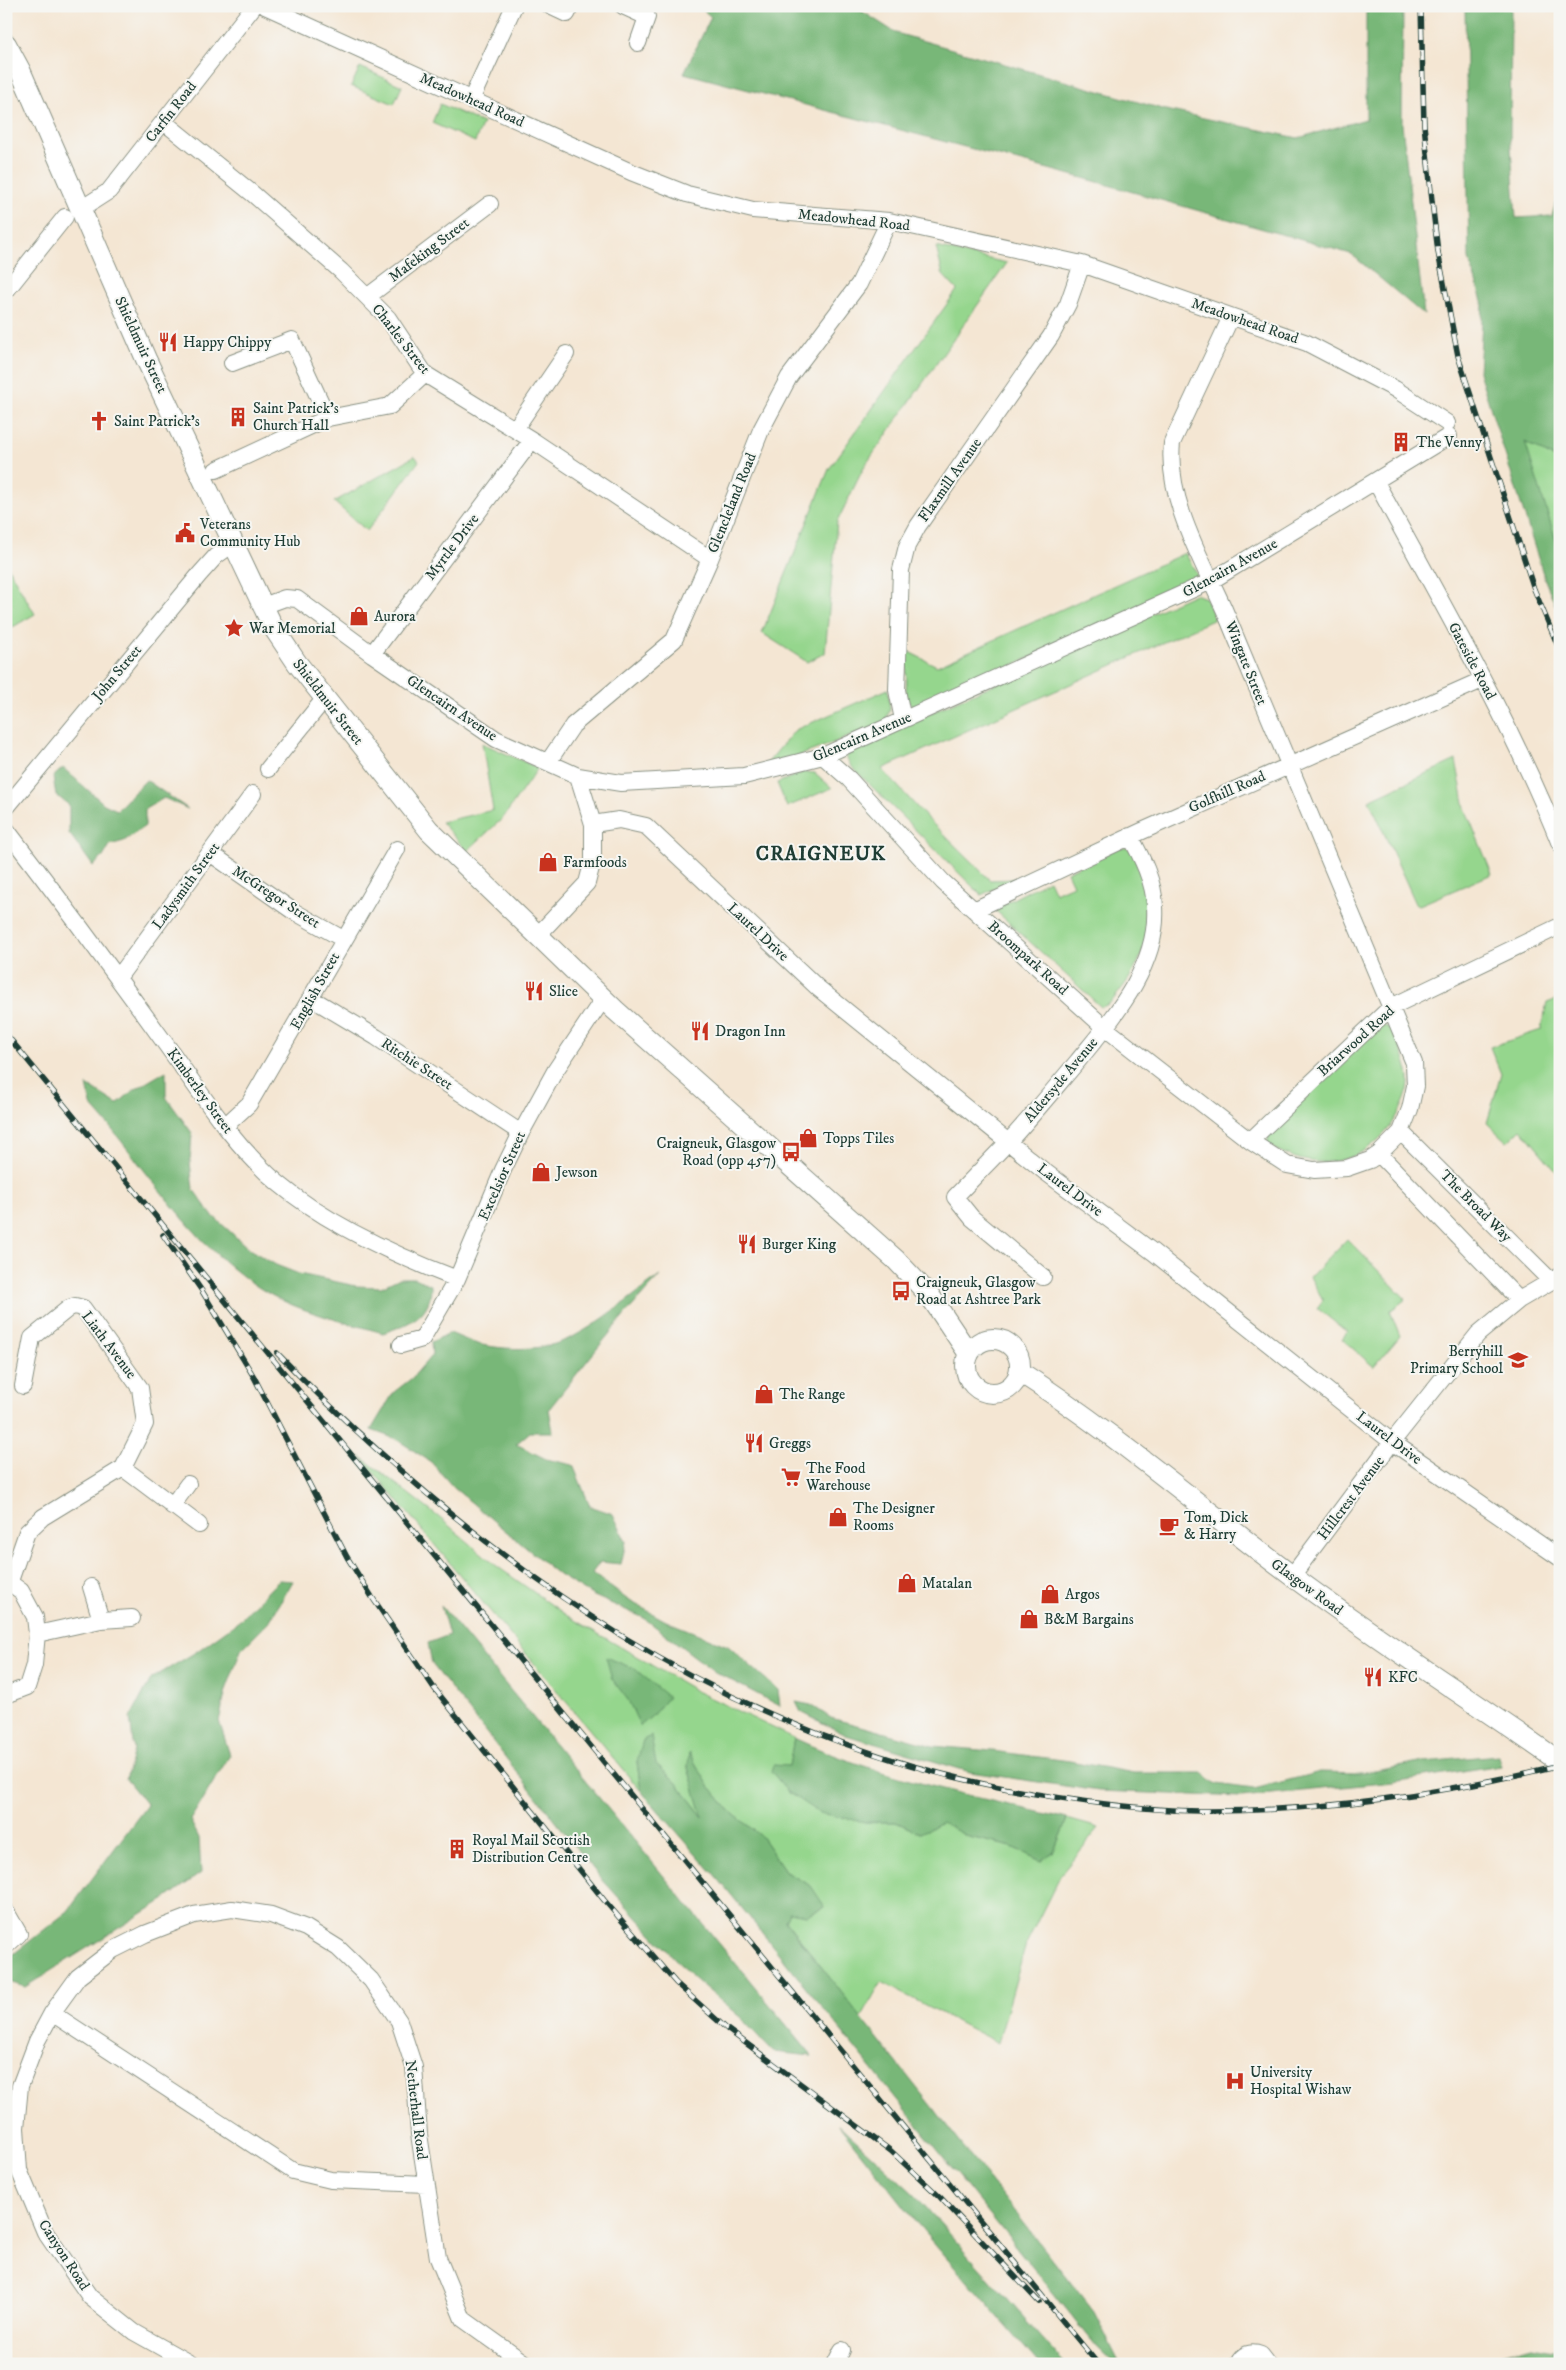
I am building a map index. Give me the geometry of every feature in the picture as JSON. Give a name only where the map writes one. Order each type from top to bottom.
[{"type":"main road","name":"Shieldmuir Street","points":[[6,44],[20,70],[73,213],[182,432],[273,627],[297,663],[429,830],[603,998],[706,1093],[810,1182],[896,1260],[930,1296],[945,1318],[973,1348]]},
{"type":"main road","points":[[993,1338],[1008,1343],[1018,1356],[1015,1379],[995,1392],[978,1388],[972,1383],[966,1369],[973,1348],[993,1338]]},
{"type":"main road","name":"Glasgow Road","points":[[1015,1379],[1064,1400],[1292,1576],[1365,1629],[1560,1762]]},
{"type":"street","name":"Carfin Road","points":[[6,291],[73,213],[109,191],[254,6]]},
{"type":"street","name":"Meadowhead Road","points":[[265,6],[631,172],[686,194],[753,210],[889,221],[1082,264],[1307,343],[1395,389],[1448,429]]},
{"type":"street","points":[[471,100],[514,6]]},
{"type":"street","points":[[550,6],[567,14],[571,6]]},
{"type":"street","points":[[622,6],[647,16],[638,43]]},
{"type":"street","name":"Charles Street","points":[[164,122],[254,194],[341,271],[388,318],[425,374],[532,440],[710,559]]},
{"type":"street","name":"Mafeking Street","points":[[367,297],[490,204]]},
{"type":"street","name":"Glencleland Road","points":[[548,762],[573,725],[674,640],[710,559],[761,430],[789,378],[859,284],[889,221]]},
{"type":"street","name":"Flaxmill Avenue","points":[[903,720],[897,690],[902,570],[907,546],[918,526],[1051,336],[1068,304],[1082,264]]},
{"type":"street","name":"Wingate Street","points":[[1231,317],[1172,443],[1170,460],[1183,516],[1391,1007]]},
{"type":"street","points":[[232,363],[292,340],[328,418]]},
{"type":"street","points":[[514,429],[566,354]]},
{"type":"street","points":[[216,470],[328,418],[390,406],[425,374]]},
{"type":"street","name":"Glencairn Avenue","points":[[263,606],[285,598],[296,599],[496,739],[578,776],[621,783],[744,776],[823,756],[1211,581],[1376,482],[1448,429]]},
{"type":"street","name":"Myrtle Drive","points":[[372,654],[532,440]]},
{"type":"street","name":"Gateside Road","points":[[1376,482],[1482,680],[1541,797],[1560,844]]},
{"type":"street","name":"John Street","points":[[6,808],[199,575],[216,556],[233,544]]},
{"type":"street","name":"Golfhill Road","points":[[974,910],[1130,836],[1482,680]]},
{"type":"street","points":[[268,769],[325,698]]},
{"type":"street","name":"Broompark Road","points":[[823,756],[848,779],[943,882],[974,910],[1105,1028],[1250,1141]]},
{"type":"street","points":[[538,936],[587,883],[593,860],[593,824],[578,776]]},
{"type":"street","name":"Ladysmith Street","points":[[118,978],[253,794]]},
{"type":"street","name":"Laurel Drive","points":[[593,824],[618,820],[646,826],[818,988],[1010,1141],[1044,1171],[1153,1252],[1392,1442],[1560,1558]]},
{"type":"street","name":"Kimberley Street","points":[[6,829],[244,1150],[271,1176],[310,1207],[401,1258],[457,1279]]},
{"type":"street","name":"Aldersyde Avenue","points":[[1043,1277],[972,1218],[955,1197],[1010,1141],[1105,1028],[1132,988],[1147,957],[1154,932],[1155,906],[1148,869],[1130,836]]},
{"type":"street","name":"English Street","points":[[225,1126],[249,1104],[397,849]]},
{"type":"street","name":"McGregor Street","points":[[210,852],[293,911],[344,940]]},
{"type":"street","name":"Briarwood Road","points":[[1250,1141],[1391,1007],[1560,926]]},
{"type":"street","name":"Ritchie Street","points":[[311,998],[376,1037],[521,1133]]},
{"type":"street","name":"Excelsior Street","points":[[401,1345],[422,1338],[457,1279],[503,1170],[521,1133],[555,1071],[603,998]]},
{"type":"street","points":[[1250,1141],[1287,1166],[1314,1170],[1347,1168],[1370,1160],[1379,1154],[1401,1132],[1410,1109],[1415,1086],[1414,1063],[1391,1007]]},
{"type":"street","name":"The Broad Way","points":[[1401,1132],[1555,1278]]},
{"type":"street","points":[[1379,1154],[1519,1300]]},
{"type":"street","name":"Hillcrest Avenue","points":[[1292,1576],[1392,1442],[1478,1334],[1519,1300],[1555,1278]]},
{"type":"street","name":"Liath Avenue","points":[[23,1386],[32,1338],[69,1308],[75,1306],[83,1308],[140,1388],[145,1424],[123,1468]]},
{"type":"street","points":[[6,1695],[27,1687],[34,1665],[37,1634],[36,1617],[21,1591],[8,1581],[27,1532],[44,1517],[123,1468],[199,1525]]},
{"type":"street","points":[[172,1506],[188,1484]]},
{"type":"street","points":[[91,1587],[101,1620]]},
{"type":"street","points":[[37,1634],[101,1620],[132,1618]]},
{"type":"street","name":"Netherhall Road","points":[[78,1977],[113,1950],[145,1934],[194,1915],[232,1909],[271,1915],[306,1928],[338,1948],[371,1980],[400,2021],[414,2067],[426,2184],[438,2258],[464,2320],[526,2364]]},
{"type":"street","points":[[6,1946],[19,1934],[7,1913]]},
{"type":"street","name":"Canyon Road","points":[[78,1977],[52,2013],[37,2041],[20,2086],[16,2128],[20,2170],[45,2232],[90,2296],[134,2332],[191,2364]]},
{"type":"street","points":[[52,2013],[293,2171],[331,2180],[426,2184]]},
{"type":"street","points":[[1238,2364],[1242,2357],[1251,2353],[1261,2355],[1268,2364]]},
{"type":"green space","points":[[699,6],[854,6],[896,33],[1166,110],[1298,138],[1366,119],[1366,6],[1403,6],[1402,124],[1424,315],[1351,254],[1094,181],[684,73],[711,17]]},
{"type":"green space","points":[[1465,6],[1511,6],[1510,134],[1516,218],[1552,216],[1560,187],[1560,461],[1525,442],[1560,553],[1560,616],[1545,580],[1479,372],[1483,304],[1469,259]]},
{"type":"green space","points":[[360,67],[402,86],[394,104],[351,86]]},
{"type":"green space","points":[[440,104],[483,123],[475,142],[432,123]]},
{"type":"green space","points":[[936,247],[1007,263],[864,467],[837,522],[825,653],[807,662],[762,633],[829,469],[957,290],[943,275]]},
{"type":"green space","points":[[1524,442],[1560,461],[1560,553]]},
{"type":"green space","points":[[415,456],[419,461],[367,531],[334,502]]},
{"type":"green space","points":[[1185,553],[1197,574],[1195,584],[919,707],[911,705],[906,699],[907,651],[937,666]]},
{"type":"green space","points":[[6,564],[35,614],[6,631]]},
{"type":"green space","points":[[1195,594],[1206,598],[1215,619],[882,769],[927,818],[990,880],[1016,879],[981,895],[851,766],[846,757],[850,749]]},
{"type":"green space","points":[[888,689],[890,709],[885,723],[778,764],[765,766],[795,730]]},
{"type":"green space","points":[[482,743],[538,768],[503,818],[467,851],[441,822],[493,810]]},
{"type":"green space","points":[[1456,760],[1465,808],[1492,874],[1417,906],[1369,800]]},
{"type":"green space","points":[[63,768],[104,804],[117,810],[146,780],[188,809],[164,798],[145,809],[145,826],[124,841],[110,845],[103,857],[93,866],[69,833],[69,805],[56,795],[53,777]]},
{"type":"green space","points":[[804,772],[815,773],[832,788],[787,807],[777,783]]},
{"type":"green space","points":[[1118,848],[1127,848],[1134,853],[1144,889],[1147,922],[1146,938],[1142,954],[1123,987],[1114,999],[1101,1007],[994,909],[1049,880],[1055,893],[1073,885],[1067,872]]},
{"type":"green space","points":[[1560,998],[1560,1176],[1521,1129],[1507,1142],[1487,1123],[1501,1074],[1490,1047],[1541,1030],[1547,1003]]},
{"type":"green space","points":[[1380,1025],[1391,1028],[1404,1058],[1409,1078],[1403,1104],[1396,1118],[1384,1134],[1370,1147],[1338,1161],[1303,1160],[1285,1154],[1267,1144],[1270,1130]]},
{"type":"green space","points":[[166,1071],[166,1097],[192,1133],[190,1162],[193,1189],[211,1214],[249,1249],[276,1265],[299,1274],[356,1286],[381,1287],[400,1278],[415,1278],[431,1285],[428,1304],[423,1311],[410,1322],[383,1333],[335,1320],[287,1303],[258,1287],[210,1248],[169,1202],[91,1105],[87,1085],[117,1104],[134,1090]]},
{"type":"green space","points":[[1347,1239],[1406,1299],[1390,1311],[1400,1336],[1374,1367],[1342,1339],[1347,1332],[1317,1308],[1323,1300],[1310,1277]]},
{"type":"green space","points":[[660,1276],[617,1325],[549,1409],[553,1432],[530,1432],[516,1444],[546,1459],[573,1465],[590,1506],[613,1514],[626,1542],[621,1564],[600,1562],[592,1573],[628,1600],[666,1621],[728,1646],[778,1690],[780,1706],[715,1672],[644,1618],[592,1595],[559,1575],[454,1488],[431,1462],[396,1439],[371,1430],[394,1392],[412,1378],[432,1355],[431,1342],[450,1333],[474,1343],[506,1348],[539,1347],[561,1342],[591,1327]]},
{"type":"green space","points":[[360,1456],[441,1519],[498,1567],[566,1615],[694,1690],[794,1738],[789,1766],[865,1822],[896,1822],[920,1833],[942,1823],[969,1837],[1012,1847],[1041,1861],[1054,1851],[1067,1819],[1099,1828],[1061,1874],[1026,1944],[998,2043],[881,1982],[861,2018],[785,1920],[789,1912],[807,1915],[811,1886],[786,1872],[761,1836],[732,1813],[709,1786],[689,1753],[688,1768],[704,1818],[675,1781],[656,1764],[637,1762],[641,1791]]},
{"type":"green space","points":[[279,1580],[293,1581],[269,1622],[241,1650],[226,1690],[219,1721],[230,1755],[190,1820],[199,1838],[201,1873],[165,1899],[25,1987],[6,1981],[6,1960],[68,1911],[147,1805],[126,1779],[134,1750],[130,1718],[151,1679],[196,1652],[239,1621]]},
{"type":"green space","points":[[441,1606],[812,2056],[773,2052],[740,2017],[689,1974],[598,1875],[432,1664],[428,1643],[449,1635]]},
{"type":"green space","points":[[606,1657],[635,1669],[668,1697],[652,1716],[640,1726],[628,1700],[612,1679]]},
{"type":"green space","points":[[796,1702],[811,1705],[831,1718],[933,1746],[1070,1761],[1134,1773],[1203,1773],[1216,1784],[1254,1789],[1320,1772],[1364,1773],[1425,1762],[1498,1755],[1501,1765],[1393,1782],[1241,1797],[1099,1791],[970,1772],[846,1735],[801,1712]]},
{"type":"green space","points":[[651,1736],[656,1764],[675,1781],[703,1817],[688,1768],[689,1753],[709,1786],[732,1813],[761,1836],[786,1872],[811,1886],[825,1907],[807,1915],[789,1912],[785,1921],[1094,2312],[1120,2364],[1115,2364],[1097,2347],[720,1881],[641,1791],[637,1762],[643,1740]]},
{"type":"green space","points":[[794,1738],[860,1765],[894,1776],[1067,1819],[1054,1851],[1041,1861],[1012,1847],[969,1837],[942,1823],[920,1833],[896,1822],[865,1822],[819,1813],[789,1793],[771,1771],[773,1765],[789,1766]]},
{"type":"green space","points":[[838,2124],[915,2195],[1065,2364],[1039,2364],[916,2222]]},
{"type":"green space","points":[[1533,2346],[1560,2351],[1560,2364],[1454,2364],[1474,2361]]},
{"type":"railway","points":[[1421,6],[1424,125],[1438,252],[1458,356],[1534,589],[1560,651]]},
{"type":"railway","points":[[6,1034],[1098,2364]]},
{"type":"railway","points":[[163,1235],[202,1291],[254,1377],[347,1557],[372,1597],[434,1688],[604,1900],[676,1983],[727,2029],[891,2151],[940,2197],[1039,2302]]},
{"type":"railway","points":[[277,1353],[358,1432],[442,1506],[530,1574],[622,1636],[718,1689],[819,1734],[925,1769],[1036,1794],[1137,1808],[1199,1811],[1336,1805],[1426,1793],[1560,1765]]},
{"type":"place","name":"Happy Chippy","points":[[168,342]]},
{"type":"place","name":"Saint Patrick's Church Hall","points":[[238,417]]},
{"type":"place","name":"Saint Patrick's","points":[[99,421]]},
{"type":"place","name":"The Venny","points":[[1401,442]]},
{"type":"place","name":"Veterans Community Hub","points":[[185,533]]},
{"type":"place","name":"Aurora","points":[[359,616]]},
{"type":"place","name":"War Memorial","points":[[234,628]]},
{"type":"place","name":"Farmfoods","points":[[548,862]]},
{"type":"place","name":"Slice","points":[[534,991]]},
{"type":"place","name":"Dragon Inn","points":[[700,1031]]},
{"type":"place","name":"Topps Tiles","points":[[808,1138]]},
{"type":"place","name":"Craigneuk, Glasgow Road (opp 457)","points":[[791,1152]]},
{"type":"place","name":"Jewson","points":[[541,1172]]},
{"type":"place","name":"Burger King","points":[[747,1244]]},
{"type":"place","name":"Craigneuk, Glasgow Road at Ashtree Park","points":[[901,1291]]},
{"type":"place","name":"Berryhill Primary School","points":[[1518,1360]]},
{"type":"place","name":"The Range","points":[[764,1394]]},
{"type":"place","name":"Greggs","points":[[754,1443]]},
{"type":"place","name":"The Food Warehouse","points":[[791,1477]]},
{"type":"place","name":"The Designer Rooms","points":[[838,1517]]},
{"type":"place","name":"Tom, Dick & Harry","points":[[1169,1526]]},
{"type":"place","name":"Matalan","points":[[907,1583]]},
{"type":"place","name":"Argos","points":[[1050,1594]]},
{"type":"place","name":"B&M Bargains","points":[[1029,1619]]},
{"type":"place","name":"KFC","points":[[1373,1677]]},
{"type":"place","name":"Royal Mail Scottish Distribution Centre","points":[[457,1849]]},
{"type":"place","name":"University Hospital Wishaw","points":[[1235,2081]]},
{"type":"district","name":"CRAIGNEUK","points":[[821,854]]}]
